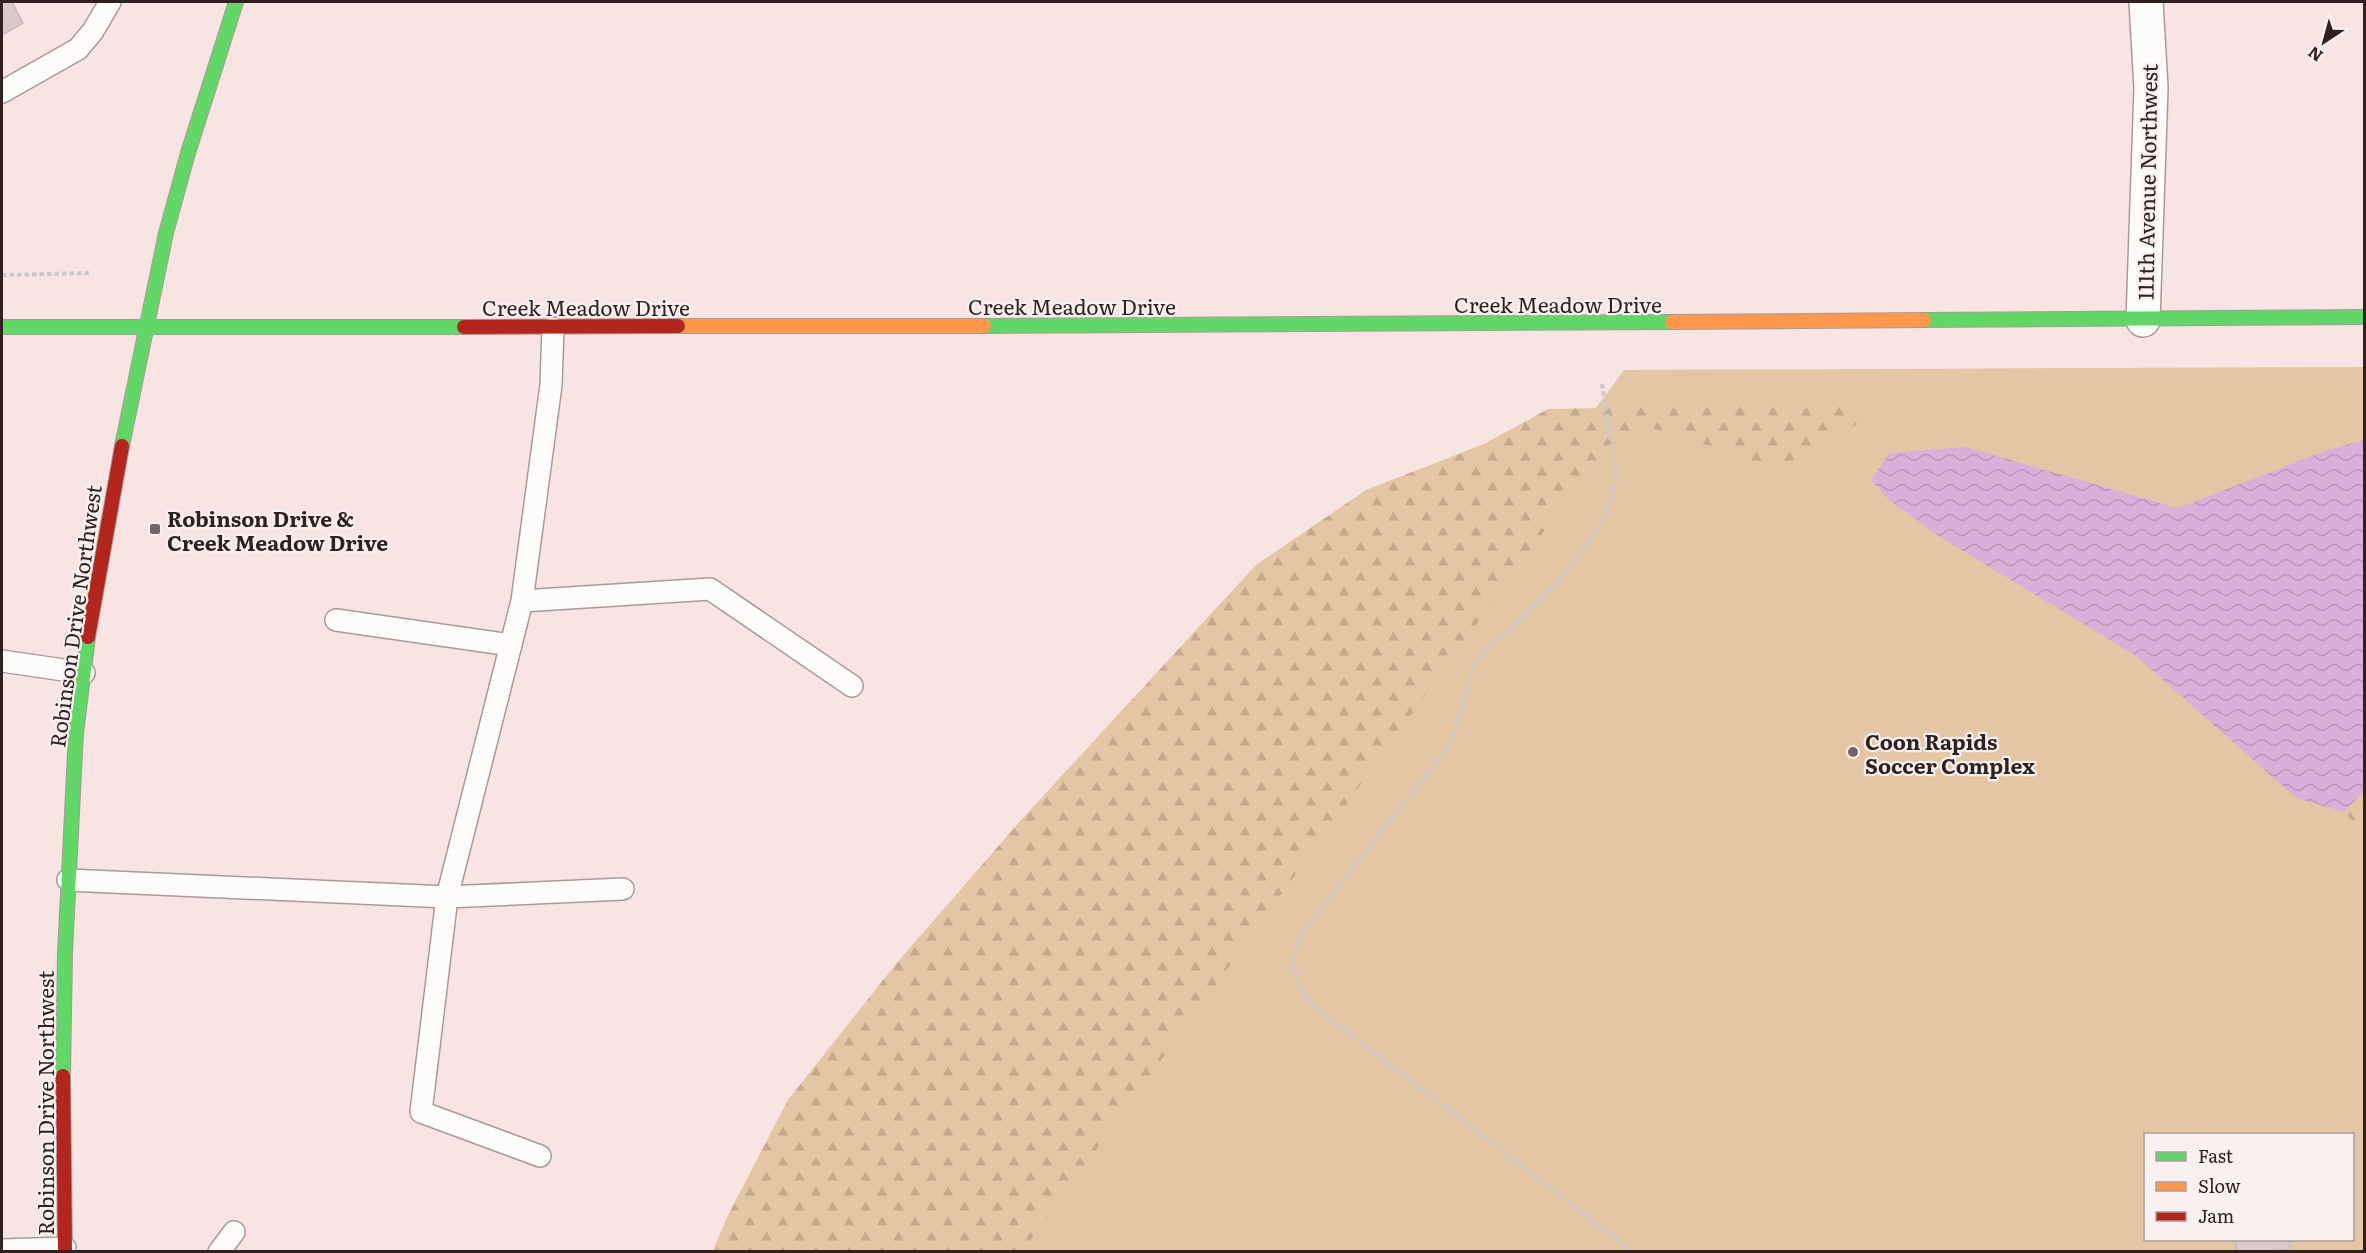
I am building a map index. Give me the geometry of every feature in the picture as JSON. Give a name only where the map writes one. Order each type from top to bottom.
[{"type":"street","name":"Robinson Drive Northwest","points":[[65,1250],[62,1114],[68,880],[76,733],[84,673],[110,502],[166,233],[188,153],[236,2]]},
{"type":"street","name":"111th Avenue Northwest","points":[[2146,2],[2151,88],[2143,320],[2364,317]]},
{"type":"street","name":"Creek Meadow Drive","points":[[2,327],[1220,326],[2143,320]]},
{"type":"lane","points":[[2,92],[78,49],[93,31],[110,2]]},
{"type":"lane","points":[[540,1156],[421,1112],[447,897],[522,601],[551,385],[553,328]]},
{"type":"lane","points":[[522,601],[710,589],[852,686]]},
{"type":"lane","points":[[336,620],[511,645]]},
{"type":"lane","points":[[2,661],[84,673]]},
{"type":"lane","points":[[68,880],[447,897],[623,889]]},
{"type":"lane","points":[[219,1251],[234,1232]]},
{"type":"lane","points":[[2,1250],[65,1250]]},
{"type":"path","points":[[2,275],[92,273]]},
{"type":"path","points":[[1602,384],[1616,473],[1612,501],[1600,526],[1549,592],[1514,627],[1486,646],[1474,664],[1456,730],[1443,754],[1303,932],[1294,951],[1294,967],[1299,988],[1315,1007],[1634,1251]]},
{"type":"green space","name":"Coon Rapids Soccer Complex","points":[[2364,367],[2364,1251],[972,1252],[1624,370]]},
{"type":"green space","points":[[1868,403],[1857,424],[1813,456],[1767,466],[1649,427],[1578,484],[1023,1251],[713,1251],[727,1217],[788,1100],[895,965],[1021,820],[1256,565],[1366,490],[1484,444],[1548,409]]},
{"type":"green space","points":[[2364,791],[2364,827],[2352,821],[2344,812]]},
{"type":"water","points":[[2364,440],[2364,791],[2344,812],[2296,798],[2136,656],[1937,535],[1889,500],[1871,480],[1890,453],[1965,447],[2178,508],[2322,452]]},
{"type":"building","points":[[2,2],[12,2],[23,23],[2,35]]},
{"type":"building","points":[[2236,1241],[2289,1241],[2290,1250],[2237,1252]]},
{"type":"traffic: fast","points":[[122,446],[166,233],[188,153],[236,2]]},
{"type":"traffic: fast","points":[[1924,320],[2364,317]]},
{"type":"traffic: fast","points":[[984,326],[1672,322]]},
{"type":"traffic: fast","points":[[2,327],[464,327]]},
{"type":"traffic: fast","points":[[63,1076],[65,953],[76,733],[88,637]]},
{"type":"traffic: slow","points":[[1672,322],[1924,320]]},
{"type":"traffic: slow","points":[[678,326],[984,326]]},
{"type":"traffic: jam","points":[[464,327],[678,326]]},
{"type":"traffic: jam","points":[[88,637],[122,446]]},
{"type":"traffic: jam","points":[[63,1076],[65,1252]]},
{"type":"place","name":"Robinson Drive & Creek Meadow Drive","points":[[155,529]]},
{"type":"place","name":"Coon Rapids Soccer Complex","points":[[1853,752]]}]
